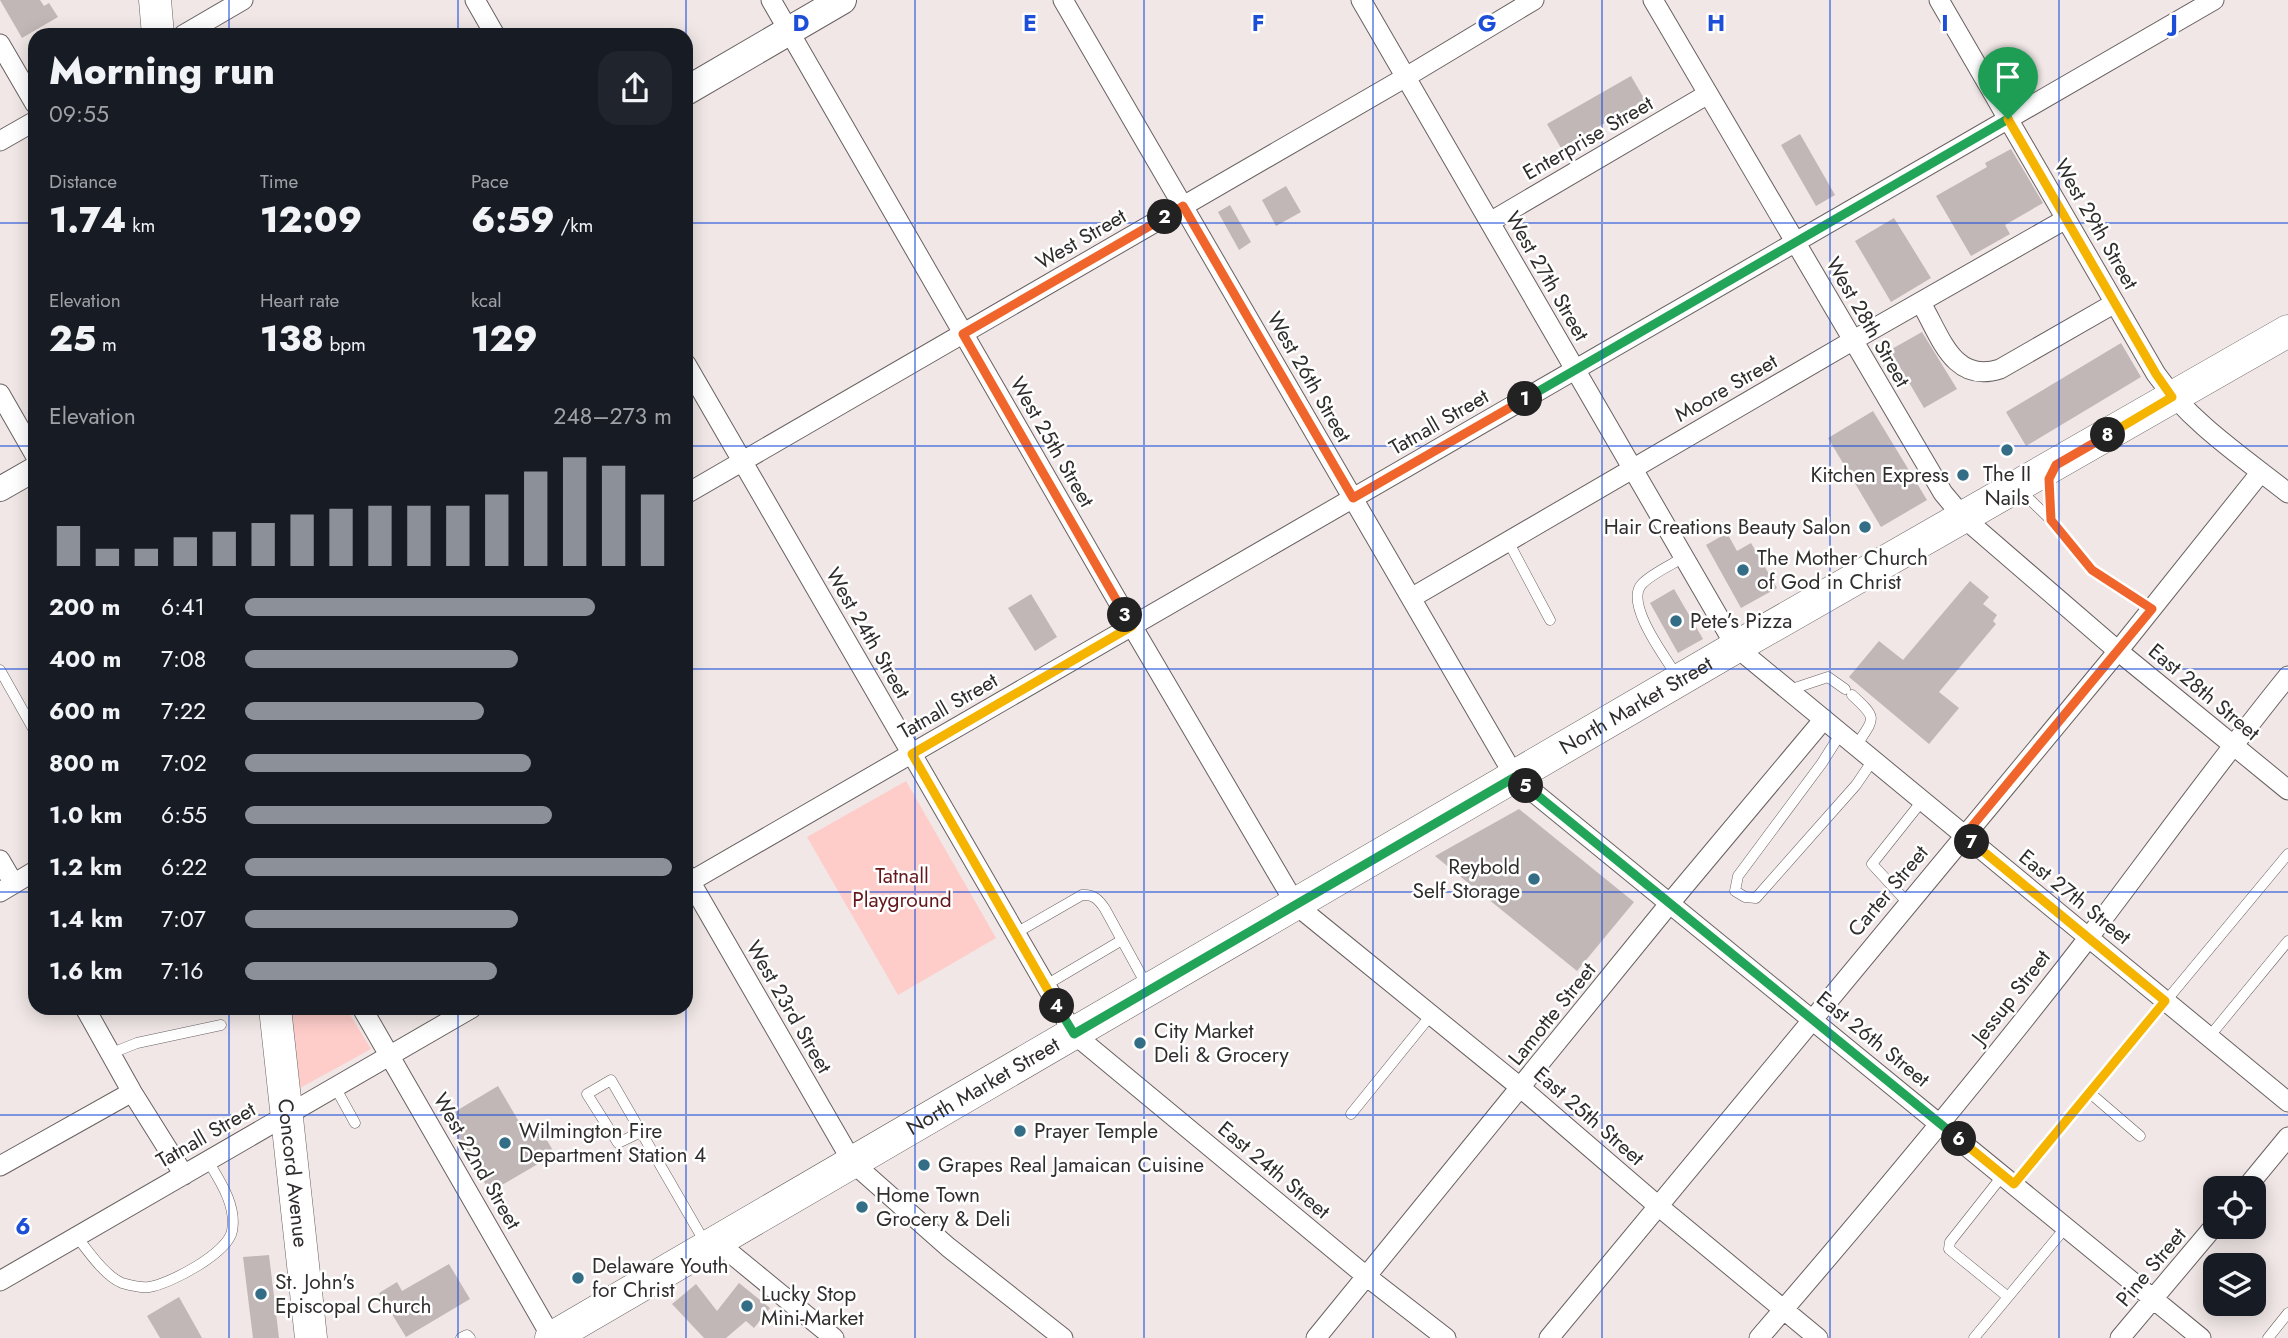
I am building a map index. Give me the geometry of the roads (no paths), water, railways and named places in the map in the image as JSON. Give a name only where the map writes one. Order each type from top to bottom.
[{"type":"main road","points":[[155,0],[157,28]]},
{"type":"main road","points":[[693,87],[842,0]]},
{"type":"main road","name":"North Market Street","points":[[552,1338],[1679,680],[2288,331]]},
{"type":"main road","name":"Concord Avenue","points":[[276,1015],[311,1338]]},
{"type":"street","points":[[199,28],[243,0]]},
{"type":"street","points":[[475,0],[491,28]]},
{"type":"street","name":"West 25th Street","points":[[771,0],[1296,905]]},
{"type":"street","name":"West 26th Street","points":[[1063,0],[1515,777]]},
{"type":"street","name":"West 27th Street","points":[[1361,0],[1736,647]]},
{"type":"street","name":"West Street","points":[[693,490],[1534,0]]},
{"type":"street","name":"West 28th Street","points":[[1653,0],[1943,493],[1964,518]]},
{"type":"street","name":"West 29th Street","points":[[1939,0],[2156,374],[2172,397],[2288,493]]},
{"type":"street","name":"Tatnall Street","points":[[693,877],[912,754],[2214,0]]},
{"type":"street","points":[[0,44],[28,92]]},
{"type":"street","name":"Enterprise Street","points":[[1490,222],[1708,94]]},
{"type":"street","points":[[0,141],[28,125]]},
{"type":"street","name":"Moore Street","points":[[1410,598],[2066,219]]},
{"type":"street","points":[[1921,303],[1954,359],[1970,372],[1979,373],[2000,369],[2115,303]]},
{"type":"street","name":"West 24th Street","points":[[693,376],[1074,1034]]},
{"type":"street","points":[[0,394],[28,443]]},
{"type":"street","name":"Carter Street","points":[[1549,1338],[2152,609],[2261,472]]},
{"type":"street","points":[[0,489],[28,473]]},
{"type":"street","name":"East 28th Street","points":[[1964,518],[2288,790]]},
{"type":"street","name":"East 27th Street","points":[[1736,647],[2288,1102]]},
{"type":"street","name":"Jessup Street","points":[[1759,1338],[1940,1123],[2088,937],[2232,744],[2288,676]]},
{"type":"street","name":"Lamotte Street","points":[[1316,1338],[1670,903],[1824,719]]},
{"type":"street","name":"East 26th Street","points":[[1515,777],[2202,1338]]},
{"type":"street","points":[[0,860],[7,888],[28,875]]},
{"type":"street","name":"West 23rd Street","points":[[693,890],[853,1163],[948,1247],[1063,1338]]},
{"type":"street","name":"East 25th Street","points":[[1296,905],[1521,1088],[1818,1338]]},
{"type":"street","points":[[89,1015],[184,1175]]},
{"type":"street","name":"West 22nd Street","points":[[366,1015],[552,1338]]},
{"type":"street","name":"Tatnall Street","points":[[0,1281],[460,1015]]},
{"type":"street","name":"East 24th Street","points":[[1074,1034],[1366,1276],[1447,1338]]},
{"type":"street","points":[[0,1166],[132,1091]]},
{"type":"street","points":[[2256,1176],[2288,1137]]},
{"type":"street","name":"Pine Street","points":[[2120,1338],[2204,1239]]},
{"type":"street","points":[[712,1244],[834,1338]]},
{"type":"lane","points":[[2051,520],[2049,479],[2056,465]]},
{"type":"lane","points":[[2017,488],[2051,520],[2092,570],[2152,609]]},
{"type":"lane","points":[[1508,541],[1550,621]]},
{"type":"lane","points":[[1679,680],[1639,611],[1636,596],[1642,584],[1684,557]]},
{"type":"lane","points":[[0,670],[28,720]]},
{"type":"lane","points":[[1789,690],[1828,677],[1870,711],[1871,724],[1822,763],[1738,876],[1735,891],[1745,897],[1756,898],[1856,785],[1873,760]]},
{"type":"lane","points":[[1908,903],[1872,864],[1922,801]]},
{"type":"lane","points":[[2008,1297],[1949,1249],[1950,1242],[2090,1093],[2288,854]]},
{"type":"lane","points":[[1016,933],[1082,895],[1089,894],[1098,898],[1149,990]]},
{"type":"lane","points":[[1045,985],[1122,940]]},
{"type":"lane","points":[[2208,1037],[2288,941]]},
{"type":"lane","points":[[1351,1114],[1431,1015]]},
{"type":"lane","points":[[112,1054],[136,1043],[220,1025]]},
{"type":"lane","points":[[641,1132],[618,1143],[587,1094],[611,1080],[712,1244]]},
{"type":"lane","points":[[335,1087],[355,1124]]},
{"type":"lane","points":[[2090,1093],[2140,1136]]},
{"type":"lane","points":[[77,1237],[95,1261],[120,1282],[147,1287],[171,1280],[220,1250],[232,1233],[232,1212],[224,1189],[208,1161]]},
{"type":"lane","points":[[1974,1338],[2066,1227]]},
{"type":"lane","points":[[2268,1338],[2288,1313]]},
{"type":"lane","points":[[461,1338],[467,1335],[470,1338]]},
{"type":"place","name":"The II Nails","points":[[2007,450]]},
{"type":"place","name":"Kitchen Express","points":[[1963,475]]},
{"type":"place","name":"Hair Creations Beauty Salon","points":[[1865,527]]},
{"type":"place","name":"The Mother Church of God in Christ","points":[[1743,570]]},
{"type":"place","name":"Pete’s Pizza","points":[[1676,621]]},
{"type":"place","name":"Reybold Self Storage","points":[[1534,879]]},
{"type":"place","name":"City Market Deli & Grocery","points":[[1140,1043]]},
{"type":"place","name":"Prayer Temple","points":[[1020,1131]]},
{"type":"place","name":"Wilmington Fire Department Station 4","points":[[505,1143]]},
{"type":"place","name":"Grapes Real Jamaican Cuisine","points":[[924,1165]]},
{"type":"place","name":"Home Town Grocery & Deli","points":[[862,1207]]},
{"type":"place","name":"Delaware Youth for Christ","points":[[578,1278]]},
{"type":"place","name":"St. John's Episcopal Church","points":[[261,1294]]},
{"type":"place","name":"Lucky Stop Mini-Market","points":[[747,1306]]},
{"type":"park label","name":"Tatnall Playground","points":[[902,888]]}]
